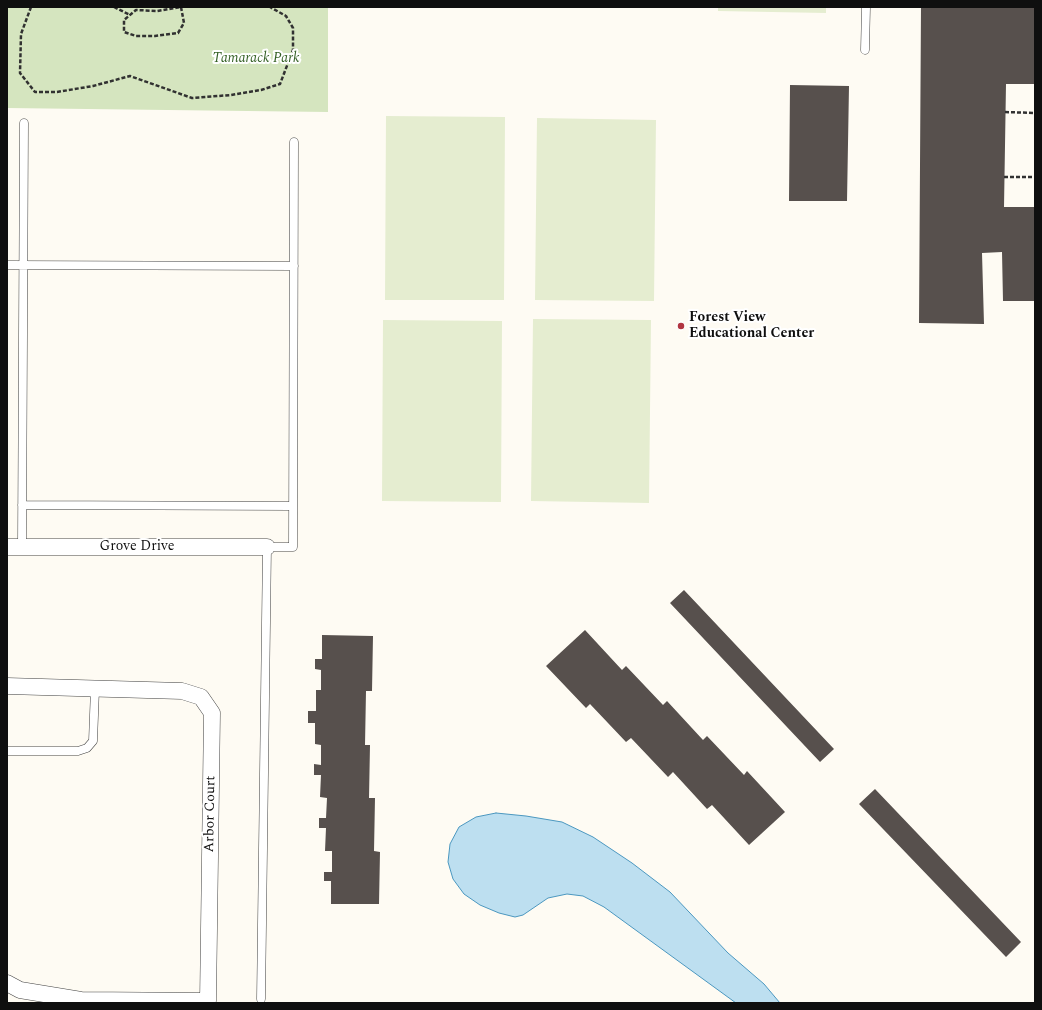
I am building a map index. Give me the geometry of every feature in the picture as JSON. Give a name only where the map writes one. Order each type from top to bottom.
[{"type":"street","name":"Grove Drive","points":[[15,547],[267,547]]},
{"type":"street","name":"Arbor Court","points":[[7,686],[182,691],[202,697],[212,713],[208,1001],[80,1001],[20,990],[7,983]]},
{"type":"lane","points":[[865,50],[866,7]]},
{"type":"lane","points":[[15,547],[22,505],[24,123]]},
{"type":"lane","points":[[261,999],[267,547],[293,547],[294,142]]},
{"type":"lane","points":[[7,265],[294,266]]},
{"type":"lane","points":[[22,505],[293,506]]},
{"type":"lane","points":[[7,751],[78,751],[87,748],[93,741],[95,689]]},
{"type":"path","points":[[31,7],[21,34],[20,73],[36,92],[57,92],[94,86],[130,76],[192,98],[231,95],[261,90],[280,84],[294,50],[293,28],[286,16],[270,7]]},
{"type":"path","points":[[114,7],[130,15]]},
{"type":"path","points":[[181,7],[184,23],[178,33],[155,36],[136,36],[124,32],[124,20],[136,10],[157,11],[181,7]]},
{"type":"path","points":[[1005,112],[1035,113]]},
{"type":"path","points":[[1004,177],[1035,177]]},
{"type":"green space","name":"Tamarack Park","points":[[7,7],[328,7],[328,112],[7,108]]},
{"type":"green space","points":[[718,7],[826,7],[826,13],[718,11]]},
{"type":"green space","points":[[386,116],[505,117],[504,300],[385,300]]},
{"type":"green space","points":[[537,118],[656,120],[654,301],[535,300]]},
{"type":"green space","points":[[533,319],[651,320],[649,503],[531,501]]},
{"type":"green space","points":[[383,320],[502,321],[501,502],[382,501]]},
{"type":"water","points":[[496,813],[562,822],[593,837],[632,863],[670,892],[728,953],[764,984],[780,1003],[736,1003],[604,907],[583,896],[567,894],[548,898],[523,915],[515,917],[499,913],[480,905],[464,894],[453,879],[448,862],[450,844],[459,827],[476,817]]},
{"type":"building","points":[[921,7],[1035,7],[1035,84],[1006,84],[1004,207],[1035,207],[1035,301],[1003,301],[1002,252],[982,253],[984,324],[919,323]]},
{"type":"building","points":[[790,85],[849,86],[847,201],[789,201]]},
{"type":"building","points":[[684,590],[834,749],[820,762],[670,603]]},
{"type":"building","points":[[585,630],[622,670],[626,666],[663,705],[667,701],[703,740],[707,736],[744,775],[747,771],[785,812],[749,845],[712,805],[707,809],[673,772],[668,777],[631,738],[626,742],[590,704],[586,708],[546,666]]},
{"type":"building","points":[[322,635],[373,636],[372,691],[366,691],[365,745],[370,745],[369,798],[375,798],[374,851],[380,852],[379,904],[331,904],[331,881],[324,881],[324,872],[332,872],[332,851],[325,851],[326,828],[319,828],[319,818],[326,818],[327,798],[320,797],[321,775],[314,775],[314,764],[321,765],[321,745],[315,744],[315,723],[308,723],[308,711],[316,711],[316,690],[321,690],[321,670],[315,669],[315,659],[322,659]]},
{"type":"building","points":[[875,789],[1021,942],[1006,957],[859,804]]},
{"type":"place","name":"Forest View Educational Center","points":[[681,326]]}]
